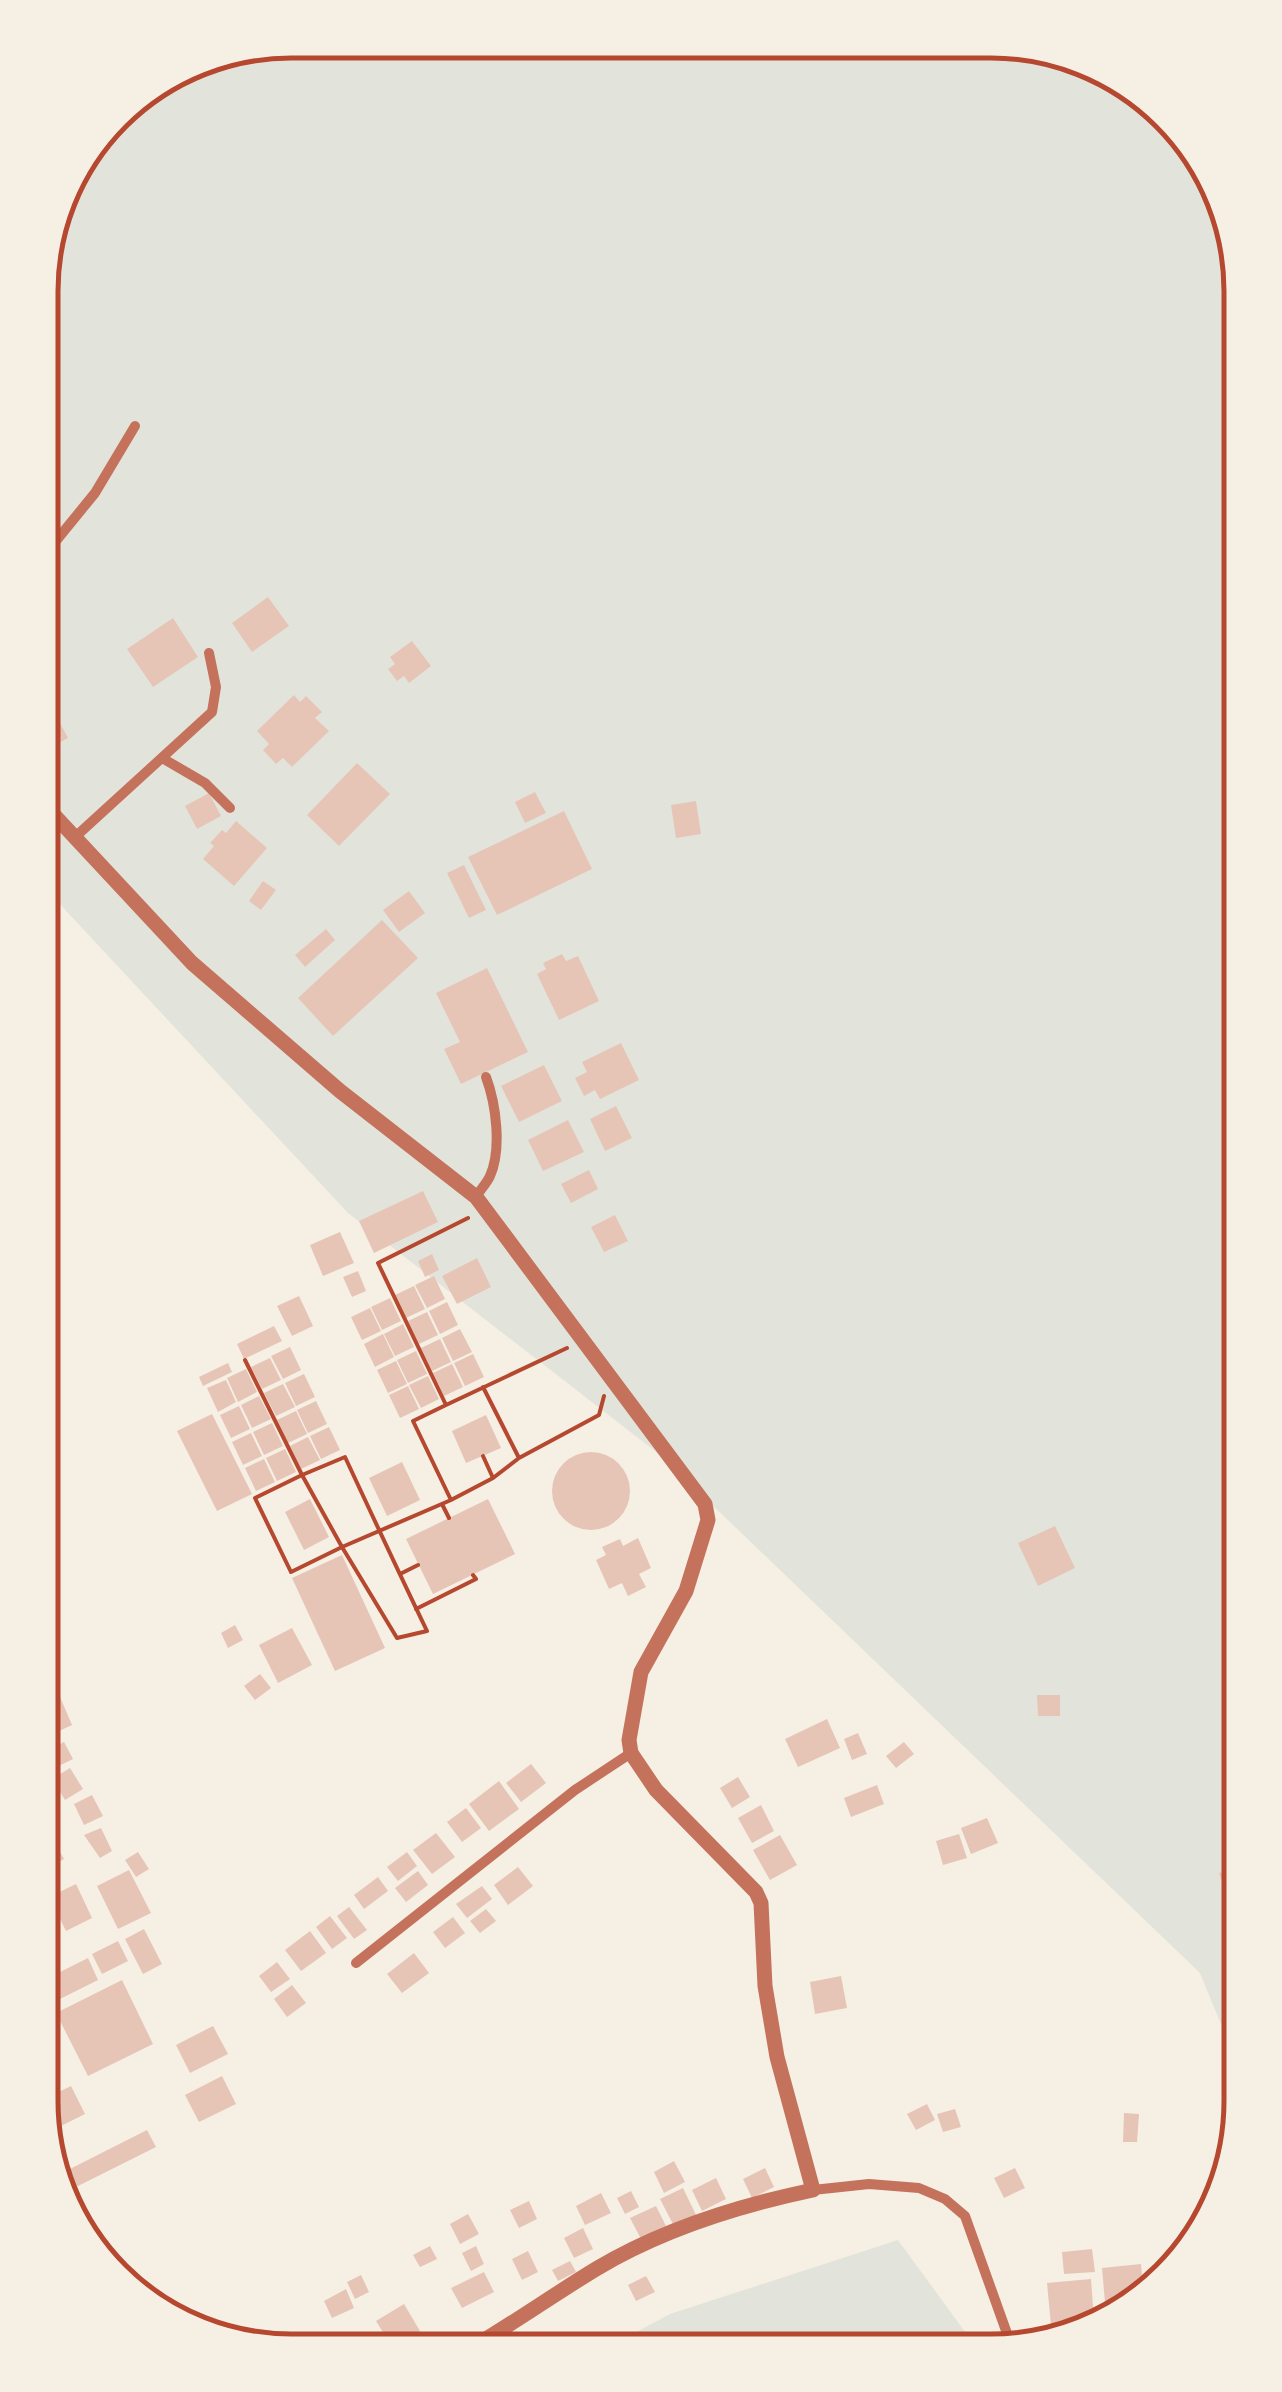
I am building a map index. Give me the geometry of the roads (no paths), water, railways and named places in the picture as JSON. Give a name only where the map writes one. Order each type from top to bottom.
[{"type":"street","points":[[58,539],[95,494],[135,426]]},
{"type":"street","points":[[74,838],[212,712],[216,688],[209,653]]},
{"type":"street","points":[[162,758],[205,783],[230,808]]},
{"type":"street","points":[[58,820],[192,963],[340,1091],[476,1196],[706,1504],[705,1536],[686,1591],[641,1672],[629,1740],[631,1753],[656,1790],[756,1892],[761,1902],[765,1986],[776,2057],[812,2190]]},
{"type":"street","points":[[476,1196],[490,1176],[496,1150],[492,1093],[486,1077]]},
{"type":"street","points":[[356,1963],[575,1790],[631,1753]]},
{"type":"street","points":[[494,2334],[598,2268],[682,2227],[752,2203],[812,2190],[869,2184],[918,2188],[946,2199],[964,2216],[1007,2334]]}]
